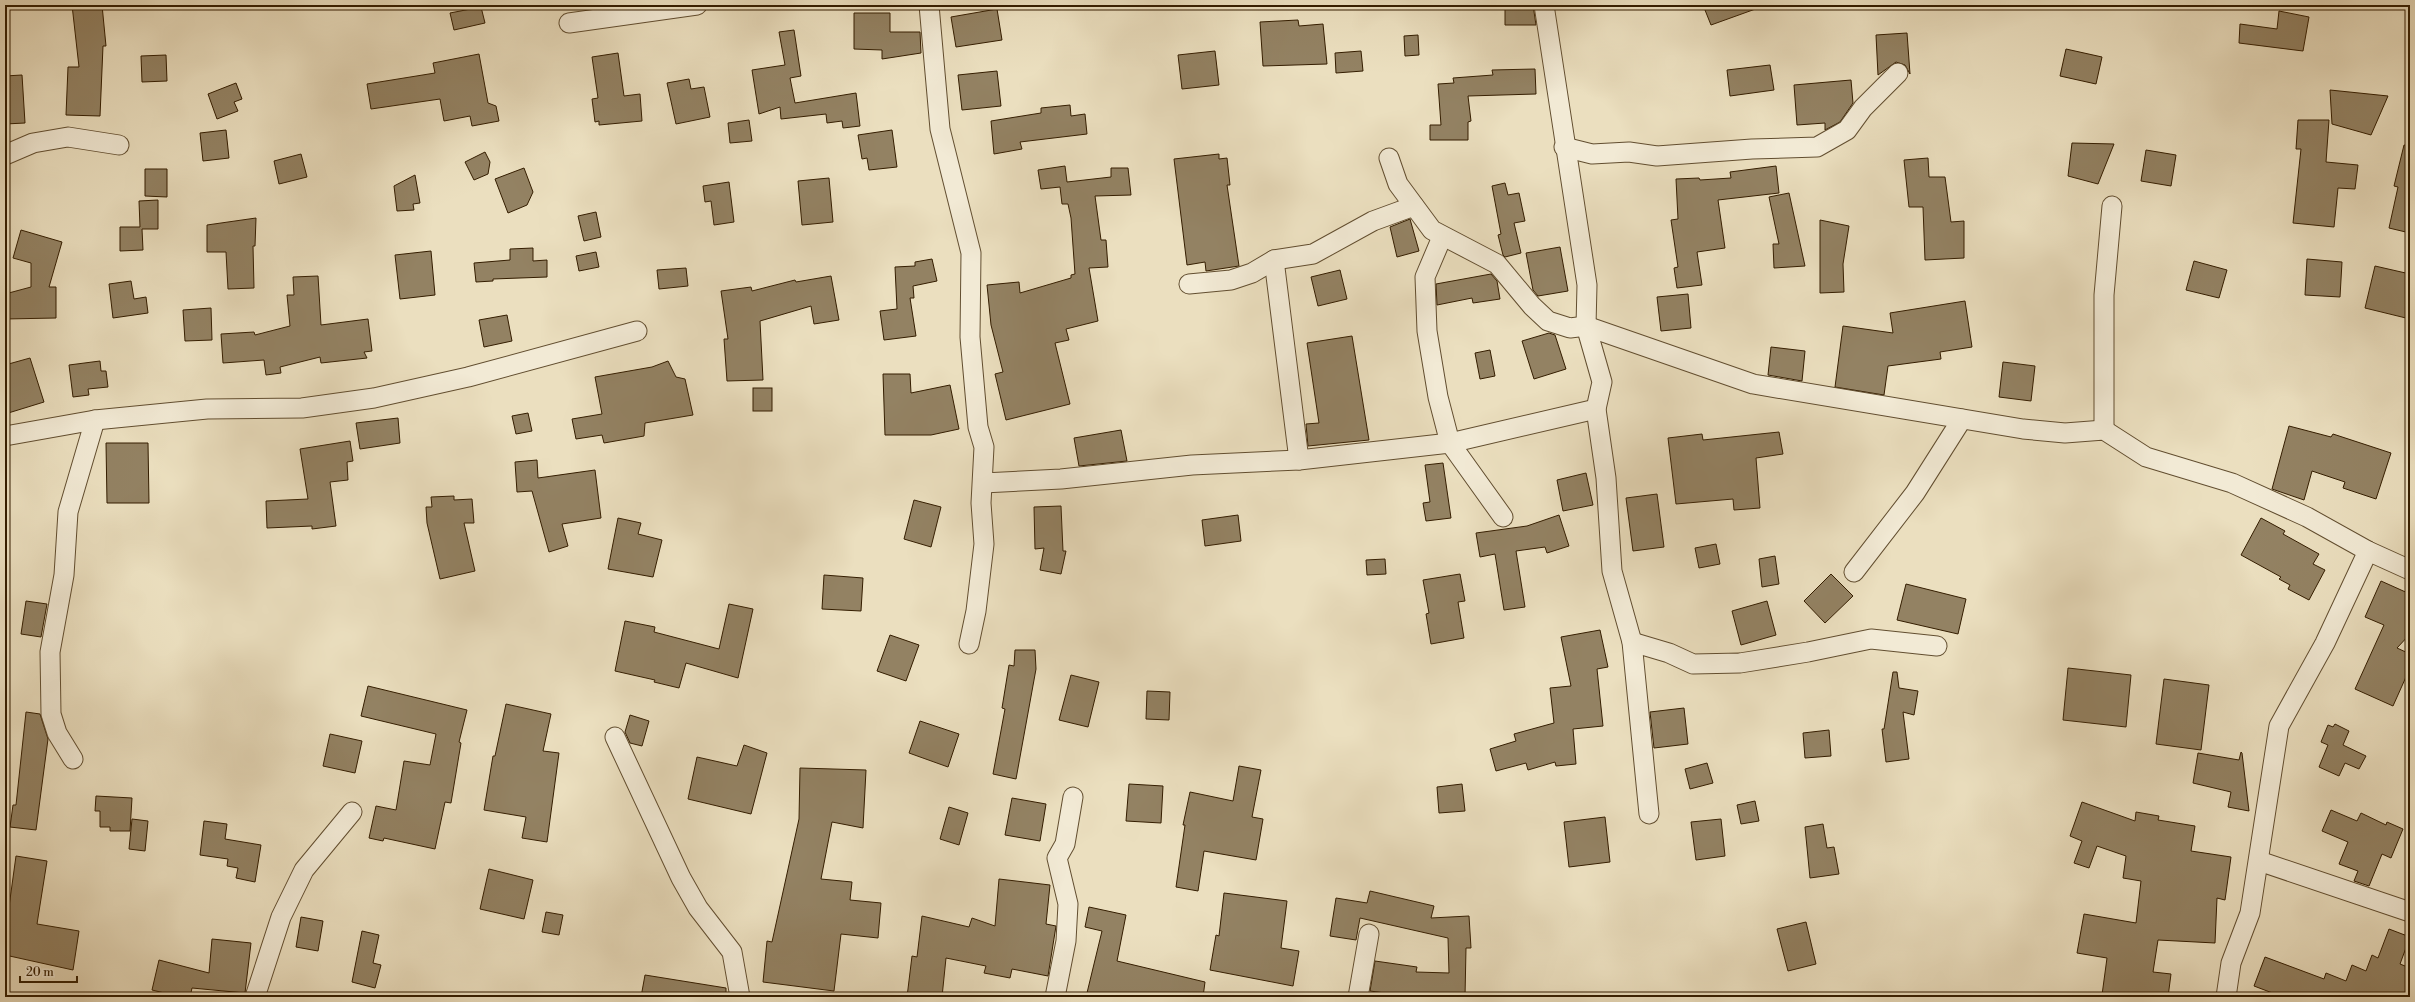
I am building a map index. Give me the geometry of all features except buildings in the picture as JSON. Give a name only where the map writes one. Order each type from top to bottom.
[{"type":"street","points":[[569,23],[697,5]]},
{"type":"street","points":[[929,5],[940,130],[957,203],[971,253],[970,337],[978,427],[984,447],[982,483],[984,544],[976,611],[969,644]]},
{"type":"street","points":[[1544,5],[1564,147],[1587,285],[1586,326],[1602,382],[1596,410],[1606,478],[1612,571],[1632,642],[1649,814]]},
{"type":"street","points":[[1564,147],[1592,154],[1629,152],[1657,156],[1752,149],[1817,147],[1846,130],[1863,108],[1898,73]]},
{"type":"street","points":[[5,155],[33,143],[68,137],[119,145]]},
{"type":"street","points":[[1389,158],[1398,184],[1432,230],[1442,237],[1497,264],[1532,306],[1548,321],[1570,328],[1586,326],[1753,384],[2023,429],[2065,433],[2104,430],[2146,458],[2232,483],[2307,517],[2368,551],[2410,570]]},
{"type":"street","points":[[1188,284],[1231,280],[1252,273],[1274,260],[1313,254],[1373,221],[1414,206]]},
{"type":"street","points":[[2104,430],[2104,295],[2112,206]]},
{"type":"street","points":[[1442,237],[1425,277],[1427,330],[1438,397],[1450,443],[1503,517]]},
{"type":"street","points":[[1274,260],[1299,460]]},
{"type":"street","points":[[5,436],[95,420],[207,409],[302,408],[374,398],[468,377],[637,331]]},
{"type":"street","points":[[982,483],[1061,479],[1192,465],[1299,460],[1450,443],[1596,410]]},
{"type":"street","points":[[1854,572],[1915,493],[1962,419]]},
{"type":"street","points":[[74,759],[57,734],[51,714],[50,652],[64,575],[68,512],[95,420]]},
{"type":"street","points":[[2226,997],[2231,963],[2250,913],[2259,861],[2278,726],[2325,644],[2368,551]]},
{"type":"street","points":[[1632,642],[1669,653],[1692,664],[1740,663],[1808,652],[1871,639],[1938,646]]},
{"type":"street","points":[[615,737],[681,878],[698,908],[732,952],[745,996]]},
{"type":"street","points":[[1055,997],[1066,941],[1068,904],[1057,858],[1065,844],[1073,797]]},
{"type":"street","points":[[255,997],[281,917],[304,870],[352,812]]},
{"type":"street","points":[[2259,861],[2410,912]]},
{"type":"street","points":[[1358,997],[1369,934]]}]
